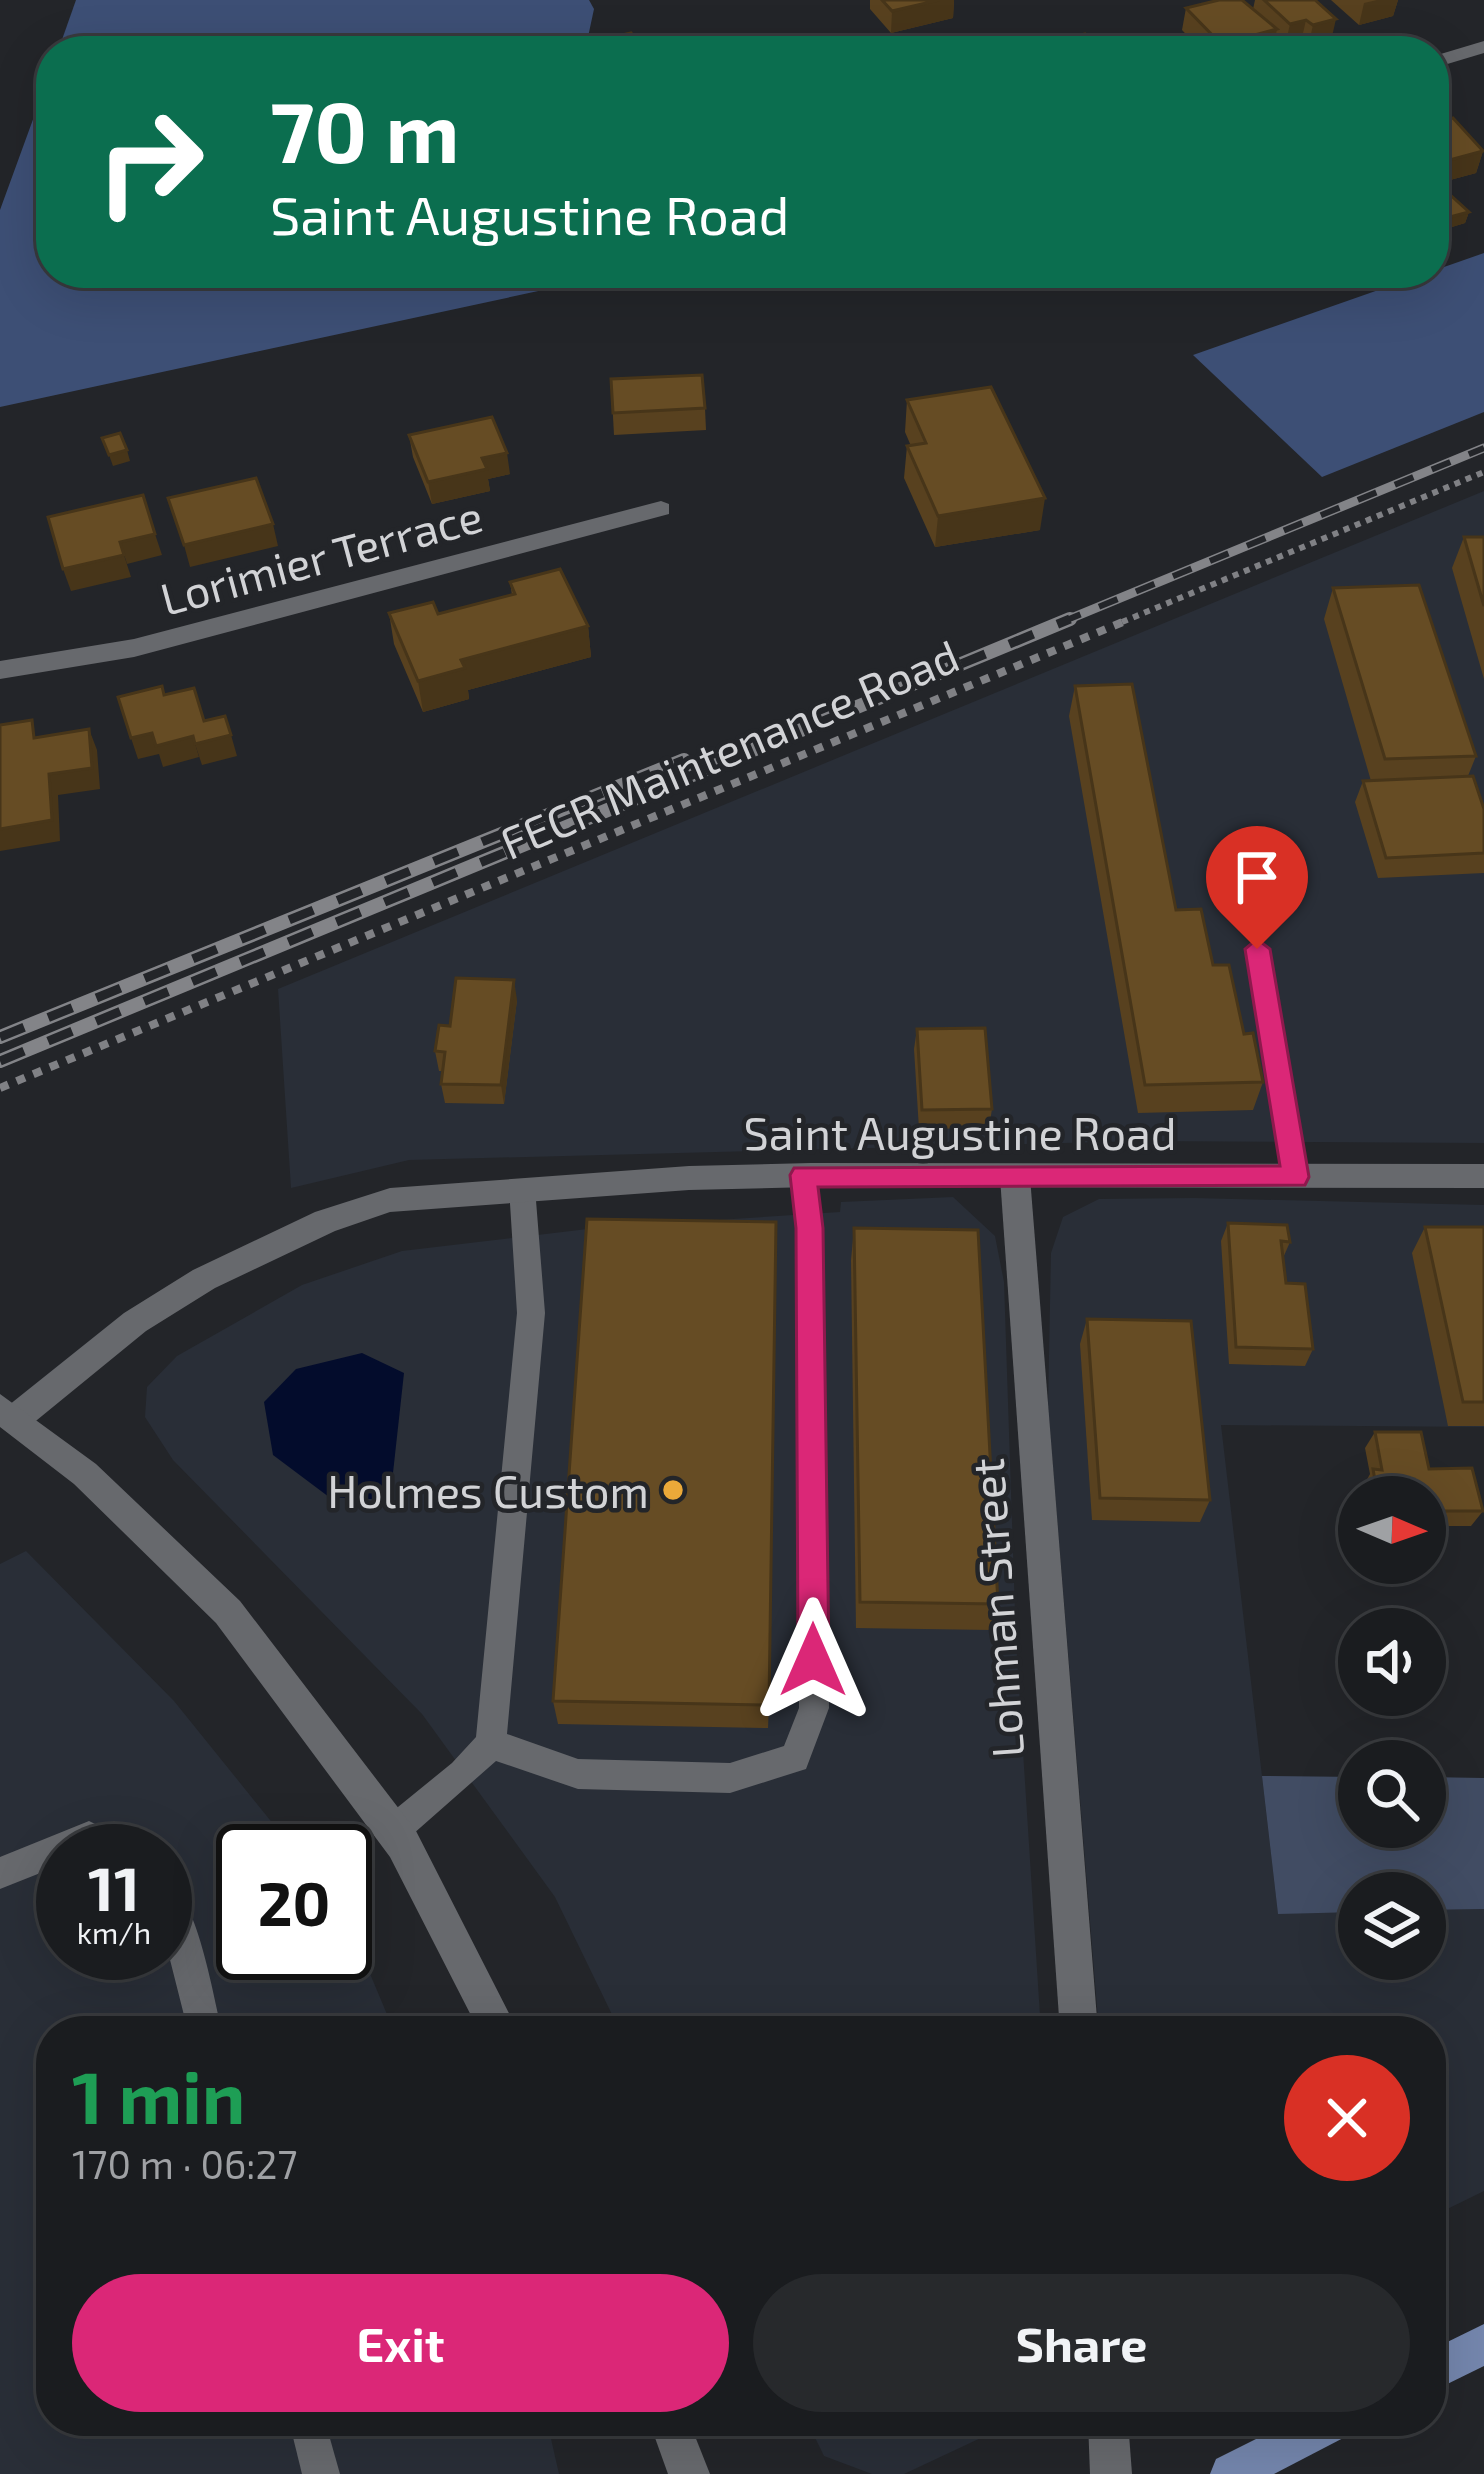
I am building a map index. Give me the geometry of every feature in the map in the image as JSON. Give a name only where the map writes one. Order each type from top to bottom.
[{"type":"main road","points":[[1446,2364],[1484,2344]]},
{"type":"main road","points":[[1231,2474],[1305,2436]]},
{"type":"street","points":[[1449,58],[1484,47]]},
{"type":"street","name":"Lorimier Terrace","points":[[0,670],[134,648],[661,509]]},
{"type":"street","name":"Saint Augustine Road","points":[[5,1420],[135,1322],[204,1279],[326,1221],[390,1200],[522,1188],[803,1175],[1484,1177]]},
{"type":"street","name":"Lohman Street","points":[[1015,1177],[1078,2016]]},
{"type":"street","points":[[5,1420],[85,1474],[228,1612],[393,1832],[491,2016]]},
{"type":"street","points":[[675,2436],[689,2474]]},
{"type":"street","points":[[1109,2436],[1112,2474]]},
{"type":"lane","points":[[1257,949],[1295,1177]]},
{"type":"lane","points":[[491,1744],[578,1774],[730,1778],[795,1758],[814,1708],[810,1228],[803,1175]]},
{"type":"lane","points":[[393,1832],[464,1774],[491,1744],[531,1313],[522,1188]]},
{"type":"lane","points":[[0,1873],[36,1858]]},
{"type":"lane","points":[[192,1980],[201,2016]]},
{"type":"lane","points":[[311,2436],[321,2474]]},
{"type":"path","name":"FECR Maintenance Road","points":[[0,1088],[1484,472]]},
{"type":"shaded area","points":[[76,0],[589,0],[594,9],[588,36],[63,36]]},
{"type":"shaded area","points":[[36,111],[36,288],[552,288],[0,407],[0,210]]},
{"type":"shaded area","points":[[1484,253],[1484,412],[1322,477],[1193,355],[1384,288],[1449,288],[1449,265]]},
{"type":"shaded area","points":[[1484,491],[1484,1143],[1139,1141],[409,1160],[291,1188],[278,989]]},
{"type":"shaded area","points":[[953,1197],[995,1236],[1004,1282],[1016,1642],[1040,2016],[613,2016],[555,1897],[422,1714],[173,1460],[145,1417],[147,1387],[177,1356],[302,1285],[402,1251],[596,1228],[840,1212],[841,1202]]},
{"type":"shaded area","points":[[1099,1199],[1484,1205],[1484,1427],[1221,1425],[1278,1913],[1338,1912],[1338,1980],[1446,1980],[1446,1910],[1484,1909],[1484,2191],[1446,2210],[1446,2016],[1098,2016],[1048,1407],[1051,1253],[1063,1217]]},
{"type":"shaded area","points":[[362,1353],[404,1373],[390,1500],[329,1497],[273,1455],[264,1402],[296,1369]]},
{"type":"shaded area","points":[[26,1551],[174,1701],[273,1824],[216,1824],[216,1980],[372,1978],[388,2016],[36,2016],[36,2436],[550,2436],[559,2474],[0,2474],[0,1564]]},
{"type":"shaded area","points":[[1262,1776],[1338,1777],[1338,1848],[1446,1848],[1446,1777],[1484,1778],[1484,1909],[1446,1910],[1446,1872],[1338,1872],[1338,1913],[1278,1914]]},
{"type":"shaded area","points":[[814,2436],[985,2436],[904,2474],[872,2474],[824,2456]]},
{"type":"building","points":[[882,0],[939,0],[892,11]]},
{"type":"building","points":[[1242,0],[1277,29],[1251,36],[1213,36],[1186,8]]},
{"type":"building","points":[[1264,0],[1315,0],[1336,19],[1290,24]]},
{"type":"building","points":[[1453,118],[1483,151],[1449,160],[1449,119]]},
{"type":"building","points":[[1449,194],[1469,212],[1449,217]]},
{"type":"building","points":[[702,375],[705,408],[613,413],[611,379]]},
{"type":"building","points":[[991,387],[1045,498],[938,516],[907,446],[926,443],[907,400]]},
{"type":"building","points":[[492,417],[507,453],[482,458],[487,469],[428,482],[409,435]]},
{"type":"building","points":[[120,433],[127,450],[109,455],[102,438]]},
{"type":"building","points":[[256,478],[273,524],[184,545],[168,498]]},
{"type":"building","points":[[143,495],[155,534],[120,542],[124,555],[63,569],[48,517]]},
{"type":"building","points":[[1464,537],[1484,537],[1484,606]]},
{"type":"building","points":[[560,569],[588,626],[461,660],[465,668],[418,681],[389,613],[433,602],[438,614],[515,594],[510,582]]},
{"type":"building","points":[[1419,585],[1476,756],[1385,759],[1333,588]]},
{"type":"building","points":[[1132,684],[1176,910],[1201,909],[1213,965],[1229,965],[1244,1034],[1253,1033],[1263,1082],[1145,1085],[1075,686]]},
{"type":"building","points":[[162,686],[164,695],[194,688],[204,721],[225,716],[231,735],[195,744],[193,736],[156,746],[152,733],[131,738],[118,697]]},
{"type":"building","points":[[32,720],[34,738],[89,729],[92,768],[49,774],[52,820],[0,829],[0,725]]},
{"type":"building","points":[[1473,776],[1484,809],[1484,853],[1386,858],[1363,781]]},
{"type":"building","points":[[456,978],[514,980],[501,1085],[441,1084],[445,1052],[435,1051],[439,1025],[450,1026]]},
{"type":"building","points":[[985,1028],[992,1109],[922,1110],[917,1029]]},
{"type":"building","name":"Holmes Custom","points":[[587,1219],[776,1222],[769,1705],[553,1701]]},
{"type":"building","points":[[1228,1223],[1287,1225],[1290,1242],[1281,1241],[1286,1283],[1305,1284],[1313,1349],[1236,1347]]},
{"type":"building","points":[[1425,1227],[1484,1227],[1484,1402],[1463,1402]]},
{"type":"building","points":[[854,1228],[978,1230],[998,1604],[860,1602]]},
{"type":"building","points":[[1087,1319],[1191,1321],[1210,1500],[1100,1498]]},
{"type":"building","points":[[1375,1432],[1421,1432],[1429,1469],[1472,1468],[1483,1511],[1446,1511],[1446,1476],[1374,1476],[1373,1469],[1382,1470]]},
{"type":"railway","points":[[1062,622],[1484,448]]},
{"type":"railway","points":[[0,1061],[1070,619]]},
{"type":"railway","points":[[0,1037],[684,760]]},
{"type":"place","name":"Holmes Custom","points":[[673,1490]]},
{"type":"route","points":[[813,1660],[810,1228],[803,1175],[1295,1177],[1257,949]]}]
